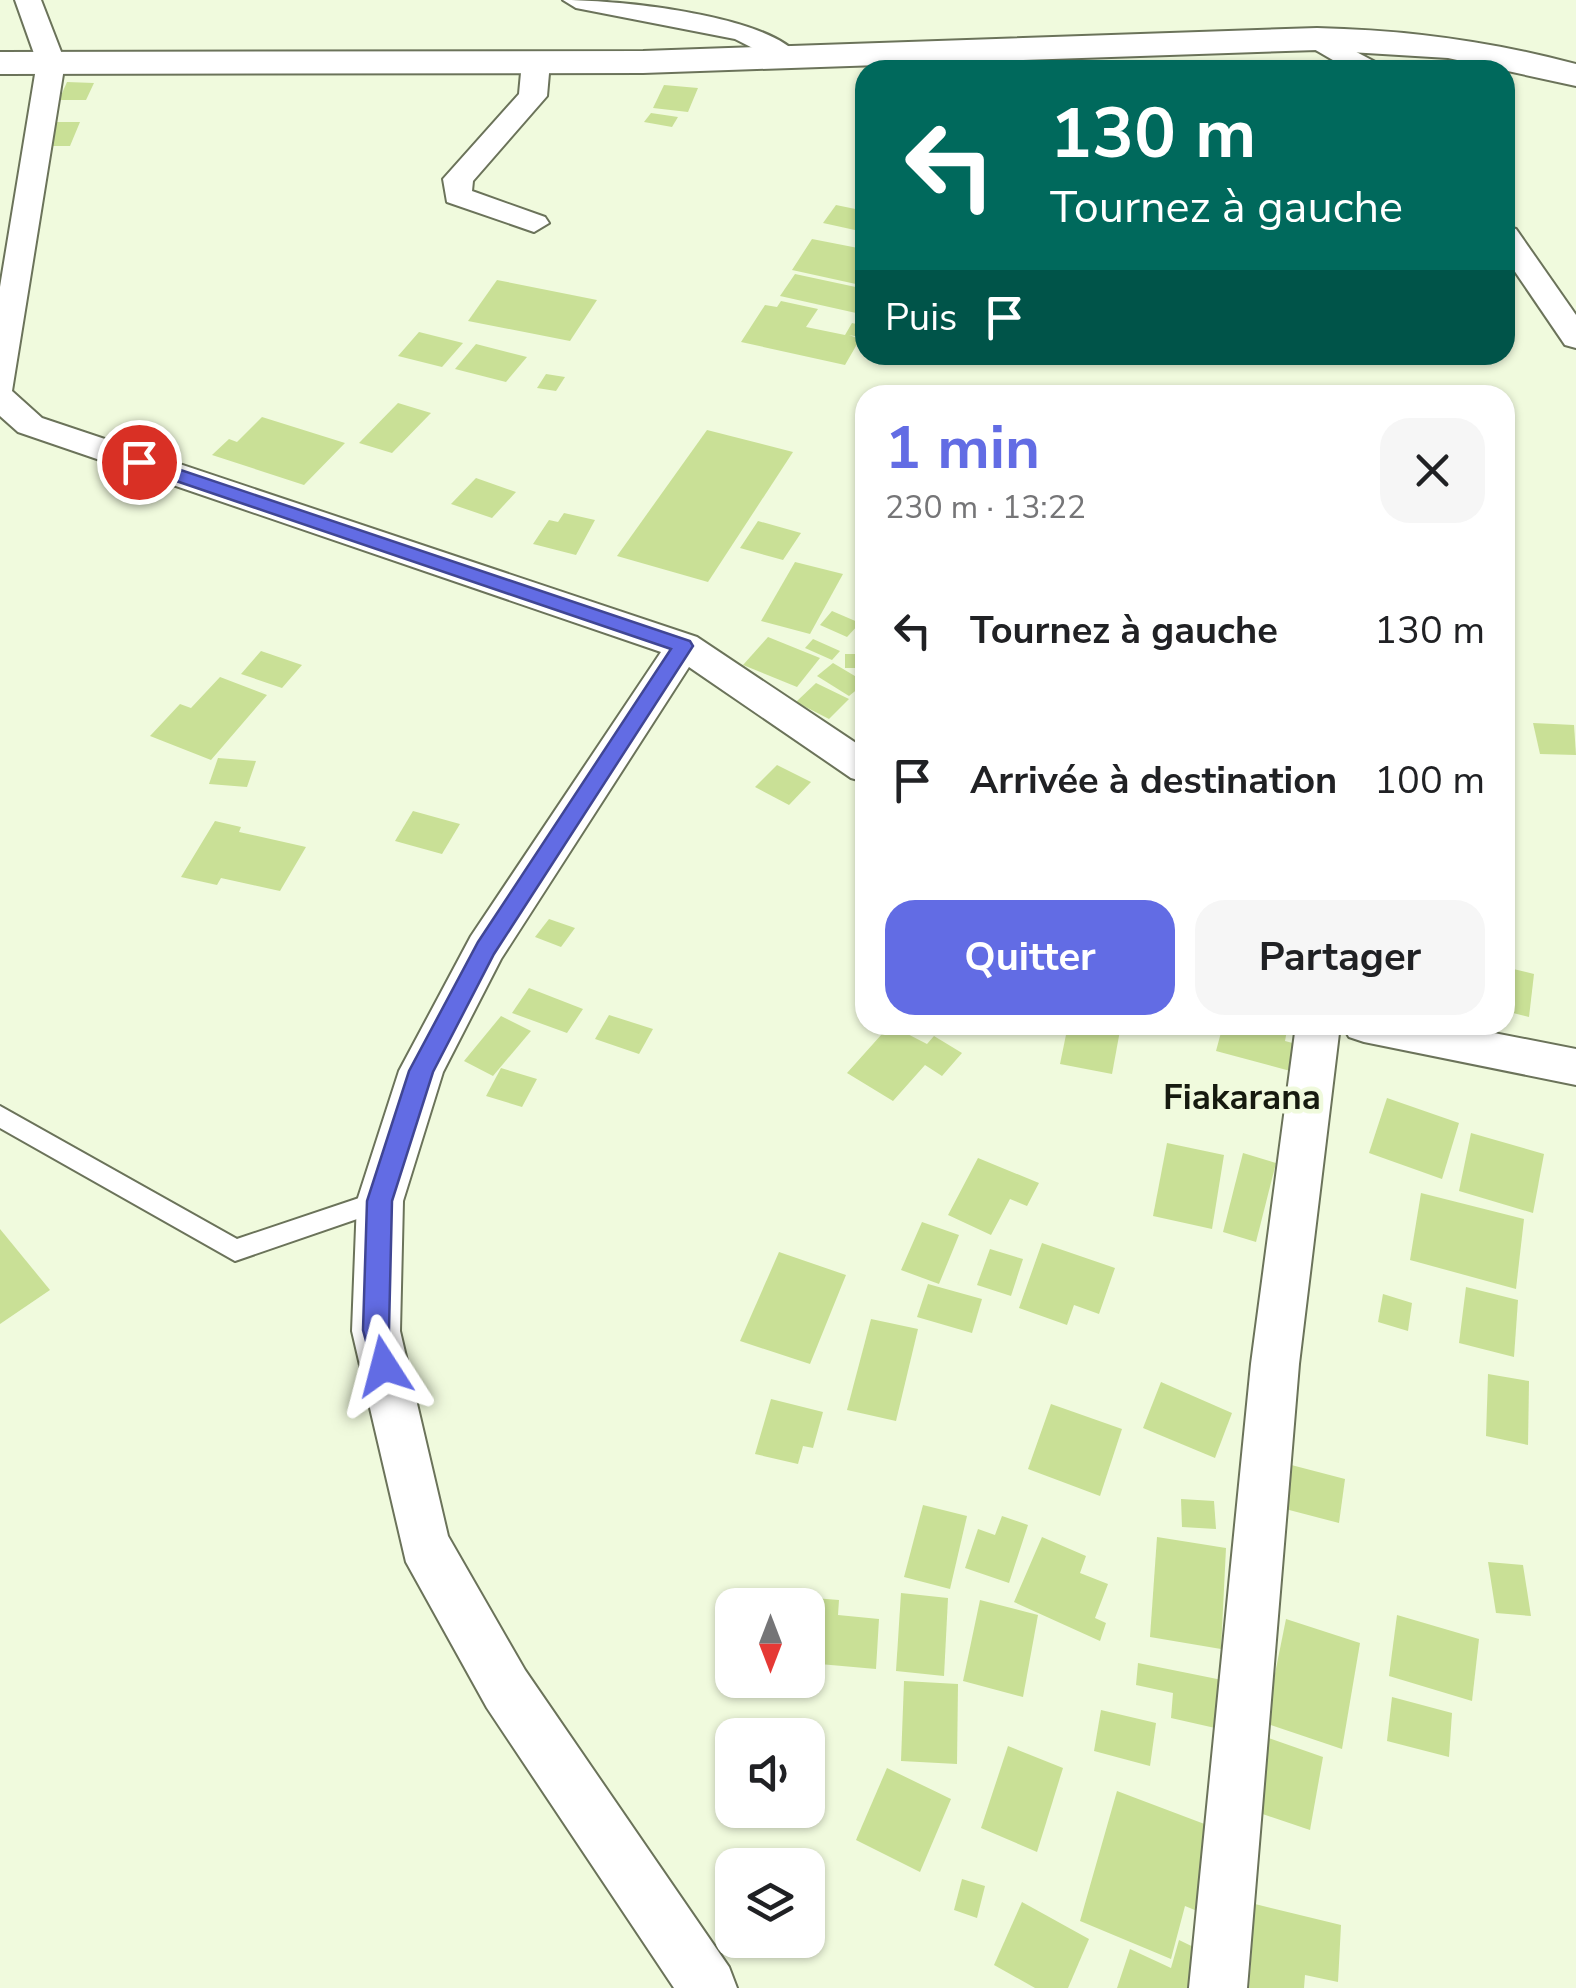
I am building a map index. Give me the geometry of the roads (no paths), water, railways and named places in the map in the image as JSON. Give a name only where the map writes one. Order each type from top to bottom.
[{"type":"street","points":[[0,385],[52,62],[28,0]]},
{"type":"street","points":[[576,0],[743,33],[786,57]]},
{"type":"street","points":[[0,63],[536,62],[1317,39],[1416,40],[1504,54],[1576,74]]},
{"type":"street","points":[[1317,39],[1352,60]]},
{"type":"street","points":[[534,223],[457,196],[458,179],[533,96],[536,62]]},
{"type":"street","points":[[1515,250],[1576,338]]},
{"type":"street","points":[[0,398],[30,425],[684,646],[855,761]]},
{"type":"street","points":[[684,646],[486,948],[421,1071],[380,1201],[376,1330],[424,1544],[506,1688],[708,1988]]},
{"type":"street","points":[[1218,1988],[1275,1364],[1317,1035]]},
{"type":"street","points":[[1414,1035],[1576,1067]]},
{"type":"lane","points":[[0,1116],[235,1250],[380,1201]]},
{"type":"district","name":"Fiakarana","points":[[1242,1097]]}]
